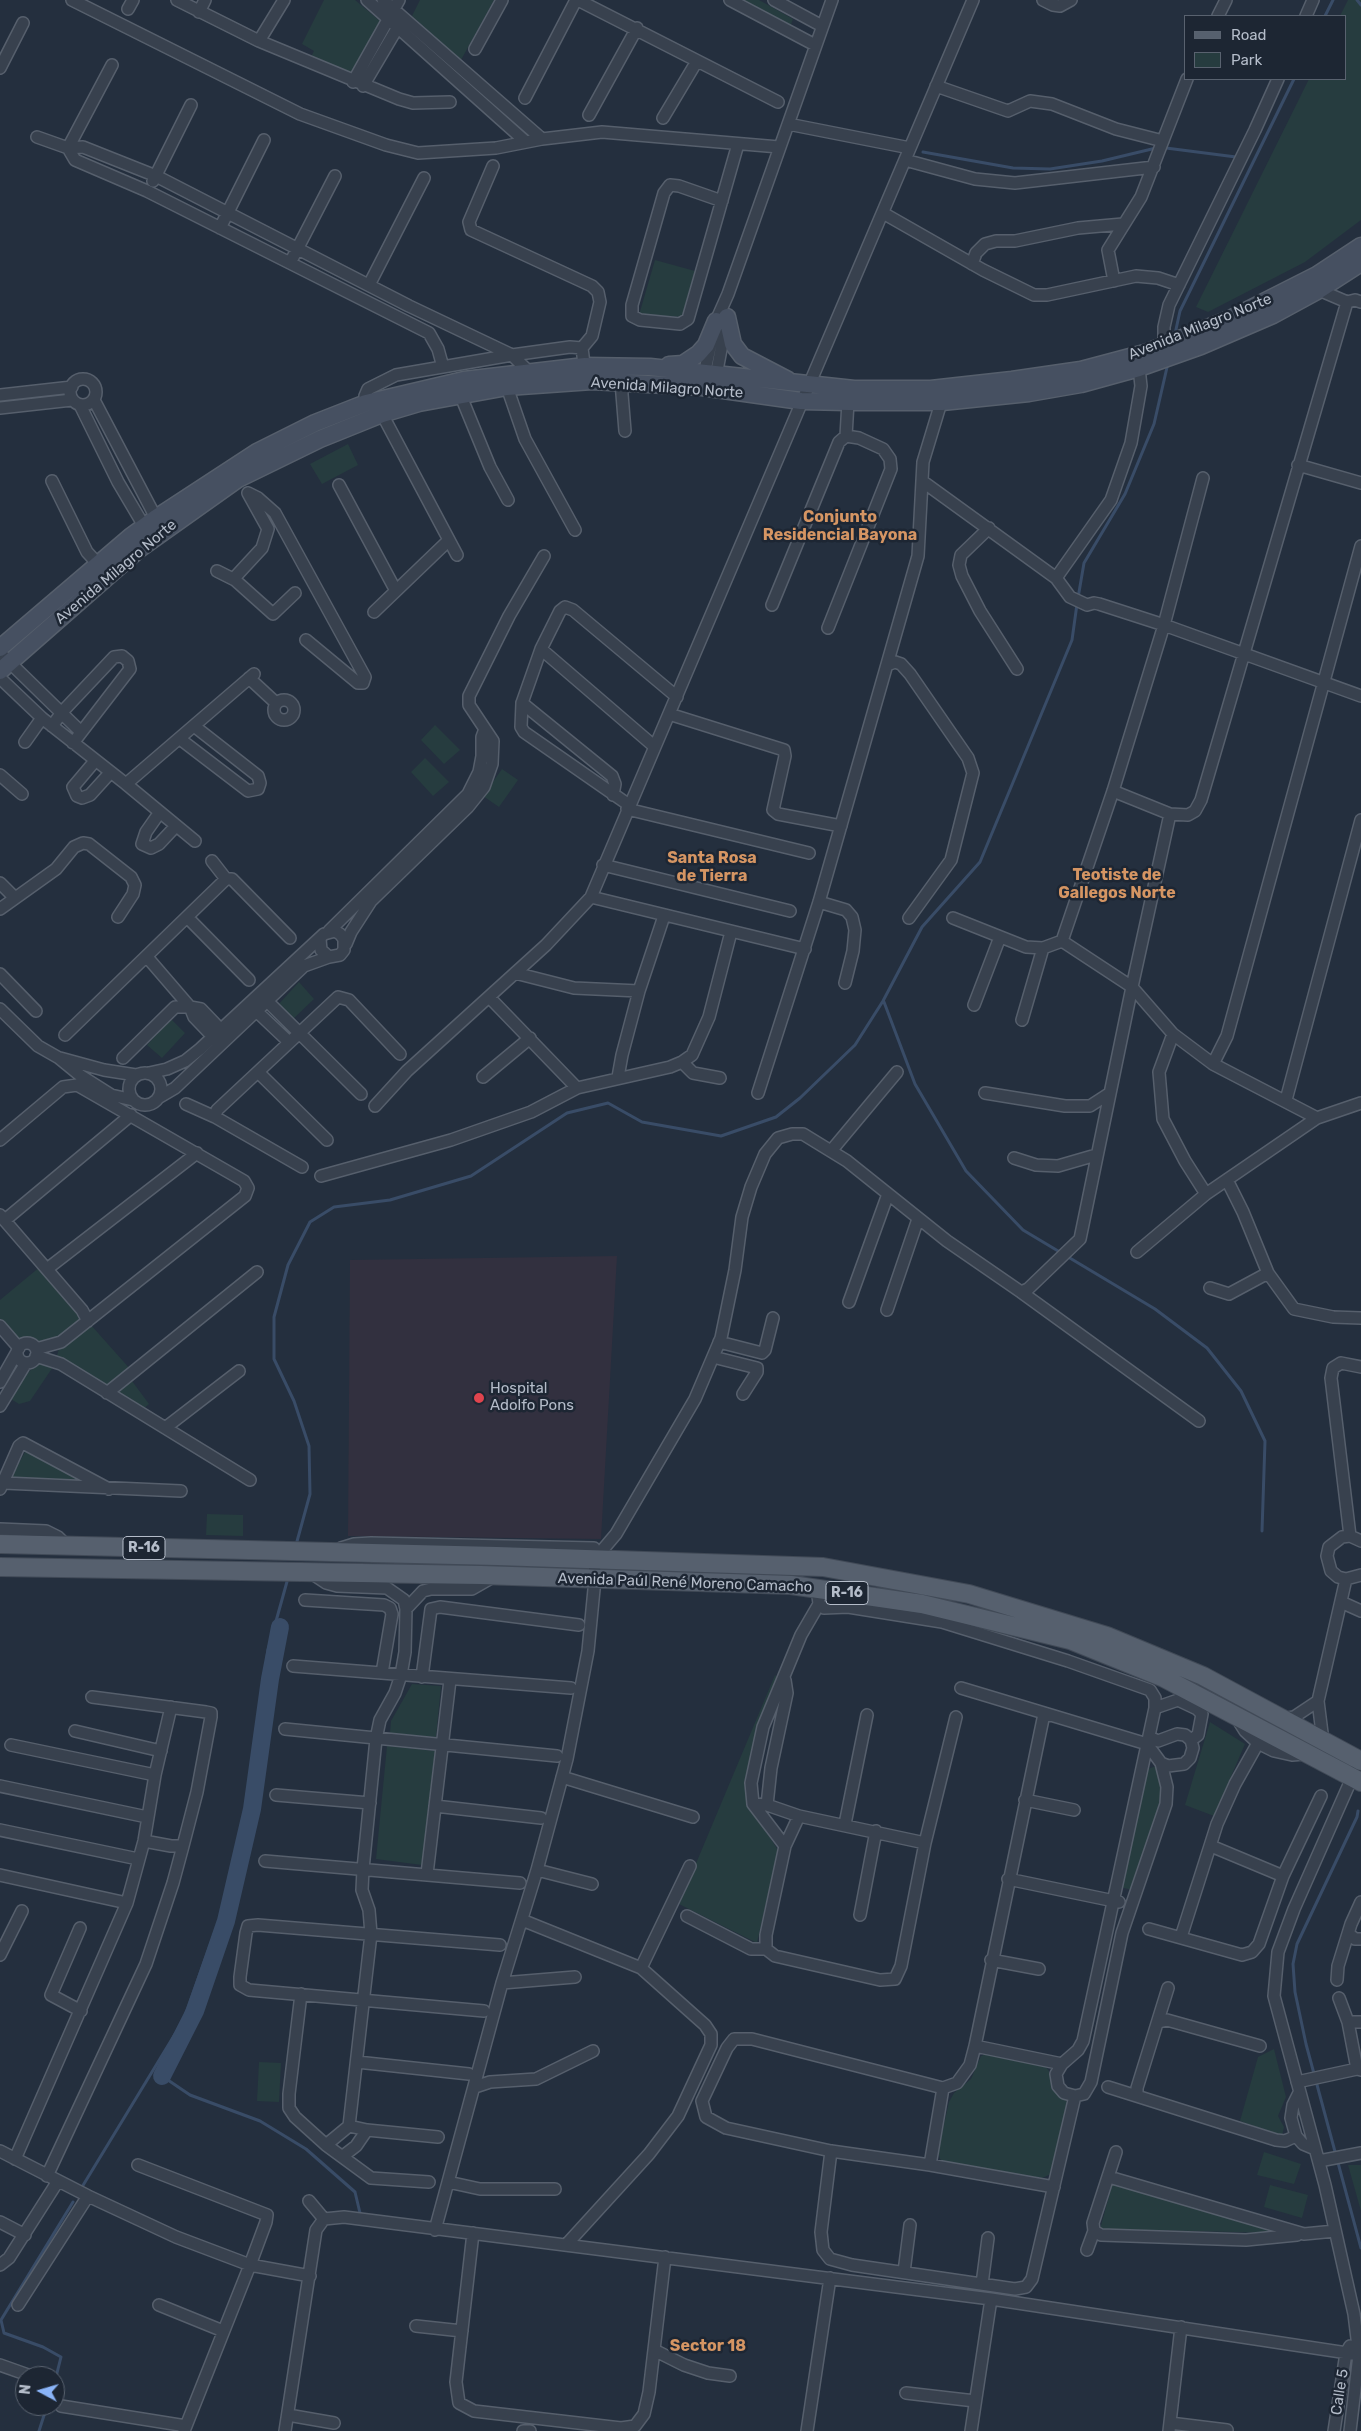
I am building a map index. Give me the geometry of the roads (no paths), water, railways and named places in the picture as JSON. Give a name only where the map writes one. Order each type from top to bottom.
[{"type":"main road","name":"Avenida Milagro Norte","points":[[801,390],[848,402],[944,394],[1081,370],[1145,353],[1281,295],[1317,275],[1361,246]]},
{"type":"main road","name":"Avenida Milagro Norte","points":[[4,663],[138,550],[238,480],[320,439],[382,414],[460,394],[585,374],[650,367],[709,380],[801,390],[854,389],[944,394],[1028,393],[1080,384],[1139,368],[1201,346],[1273,315],[1319,290],[1361,263]]},
{"type":"main road","points":[[721,319],[733,344],[742,356],[778,374],[801,390]]},
{"type":"main road","points":[[650,367],[683,364],[706,345],[721,319]]},
{"type":"main road","name":"Avenida Milagro Norte","points":[[0,648],[150,522],[257,452],[315,423],[366,403],[464,380],[529,372],[585,374],[621,382],[709,380]]},
{"type":"main road","name":"Avenida Paúl René Moreno Camacho","points":[[0,1544],[330,1552],[823,1568],[970,1594],[1107,1636],[1203,1676],[1323,1741],[1359,1770]]},
{"type":"main road","name":"Avenida Paúl René Moreno Camacho","points":[[0,1567],[496,1575],[791,1584],[818,1596],[943,1615],[1070,1640],[1164,1678],[1182,1695],[1236,1716],[1309,1754],[1359,1770]]},
{"type":"street","points":[[177,0],[198,12],[358,84],[413,103],[450,102]]},
{"type":"street","points":[[198,12],[205,0]]},
{"type":"street","points":[[259,40],[284,0]]},
{"type":"street","points":[[367,0],[396,14],[542,139]]},
{"type":"street","points":[[383,0],[526,142]]},
{"type":"street","points":[[475,49],[502,0]]},
{"type":"street","points":[[525,98],[577,0],[637,28],[778,102]]},
{"type":"street","points":[[730,0],[815,45]]},
{"type":"street","points":[[774,0],[822,26]]},
{"type":"street","points":[[709,380],[728,294],[832,0]]},
{"type":"street","points":[[375,1106],[407,1071],[546,945],[591,897],[628,807],[677,697],[801,390],[882,214],[972,0]]},
{"type":"street","points":[[1043,0],[1053,6],[1060,6],[1071,0]]},
{"type":"street","points":[[1218,15],[1226,0]]},
{"type":"street","points":[[1306,15],[1313,0]]},
{"type":"street","points":[[77,1],[300,114],[386,145],[418,153],[496,148],[542,139],[602,132],[779,148]]},
{"type":"street","points":[[358,84],[396,14]]},
{"type":"street","points":[[0,68],[23,23]]},
{"type":"street","points":[[589,115],[637,28]]},
{"type":"street","points":[[663,118],[697,61]]},
{"type":"street","points":[[68,148],[112,65]]},
{"type":"street","points":[[1114,281],[1108,250],[1141,197],[1187,80]]},
{"type":"street","points":[[1164,345],[1164,327],[1169,305],[1256,130],[1278,80]]},
{"type":"street","points":[[936,86],[1008,111],[1030,101],[1052,104],[1116,129],[1163,141]]},
{"type":"street","points":[[147,191],[191,105]]},
{"type":"street","points":[[788,124],[910,148]]},
{"type":"street","points":[[514,132],[526,125]]},
{"type":"street","points":[[37,137],[68,148],[83,147],[156,176],[409,306],[512,355],[529,372]]},
{"type":"street","points":[[220,228],[264,140]]},
{"type":"street","points":[[722,201],[679,186],[670,185],[664,193],[632,305],[632,316],[640,320],[680,324],[688,319],[722,201],[738,144]]},
{"type":"street","points":[[68,148],[75,160],[147,191],[429,333],[438,349],[443,367]]},
{"type":"street","points":[[905,160],[975,179],[1015,183],[1154,167]]},
{"type":"street","points":[[493,166],[469,222],[471,230],[592,286],[598,292],[600,302],[592,336],[582,348],[585,374]]},
{"type":"street","points":[[290,263],[335,176]]},
{"type":"street","points":[[369,284],[424,178]]},
{"type":"street","points":[[882,214],[972,264],[1034,294],[1047,295],[1147,276],[1179,285]]},
{"type":"street","points":[[972,264],[976,252],[985,244],[996,241],[1015,241],[1078,228],[1123,224]]},
{"type":"street","points":[[1319,290],[1347,302],[1355,300],[1361,302]]},
{"type":"street","points":[[1113,791],[1170,814],[1188,815],[1195,811],[1201,800],[1347,302]]},
{"type":"street","points":[[401,319],[409,306]]},
{"type":"street","points":[[366,403],[365,396],[368,389],[375,383],[396,375],[512,355],[570,347],[582,348]]},
{"type":"street","points":[[1056,578],[1111,500],[1132,443],[1141,386],[1139,368]]},
{"type":"street","points":[[0,395],[72,387],[81,379],[91,382],[96,390],[94,400],[150,522]]},
{"type":"street","points":[[621,382],[625,431]]},
{"type":"street","points":[[72,387],[76,403],[118,482],[150,522]]},
{"type":"street","points":[[507,387],[525,439],[575,530]]},
{"type":"street","points":[[460,394],[490,467],[508,500]]},
{"type":"street","points":[[758,1092],[820,902],[918,556],[923,462],[944,394]]},
{"type":"street","points":[[0,408],[76,403],[86,406],[94,400]]},
{"type":"street","points":[[772,605],[840,442],[846,436],[848,402]]},
{"type":"street","points":[[382,414],[457,555]]},
{"type":"street","points":[[828,628],[891,469],[890,459],[883,449],[846,436]]},
{"type":"street","points":[[1298,465],[1361,482]]},
{"type":"street","points":[[1062,941],[1113,791],[1164,625],[1202,478]]},
{"type":"street","points":[[235,580],[237,575],[262,548],[268,529],[248,493],[238,480]]},
{"type":"street","points":[[52,481],[87,552],[98,564]]},
{"type":"street","points":[[922,481],[1056,578],[1070,597],[1087,605],[1099,604],[1164,625],[1361,696]]},
{"type":"street","points":[[339,485],[396,590]]},
{"type":"street","points":[[248,493],[258,498],[275,513],[365,677],[362,683],[358,683],[306,640]]},
{"type":"street","points":[[989,528],[961,555],[958,565],[980,611],[1016,669]]},
{"type":"street","points":[[374,612],[449,540]]},
{"type":"street","points":[[1213,1064],[1227,1036],[1325,684],[1361,546]]},
{"type":"street","points":[[0,1009],[38,1046],[59,1058],[81,1076],[111,1094],[133,1100],[142,1105],[150,1104],[175,1088],[221,1037],[264,998],[304,966],[340,954],[350,932],[371,901],[468,807],[479,784],[493,741],[469,705],[469,696],[509,616],[544,556]]},
{"type":"street","points":[[217,571],[235,580],[273,614],[295,593]]},
{"type":"street","points":[[677,697],[574,610],[565,607],[560,611],[542,650],[522,703],[521,727],[524,732],[613,794],[628,807],[809,853]]},
{"type":"street","points":[[334,663],[350,648]]},
{"type":"street","points":[[542,650],[655,747]]},
{"type":"street","points":[[52,726],[63,711],[114,657],[122,656],[128,661],[130,669],[80,730],[73,743]]},
{"type":"street","points":[[887,665],[894,662],[901,664],[910,674],[968,758],[973,773],[951,860],[910,918]]},
{"type":"street","points":[[4,663],[63,711],[80,730]]},
{"type":"street","points":[[126,784],[251,676],[276,703]]},
{"type":"street","points":[[0,678],[42,718],[195,841]]},
{"type":"street","points":[[522,703],[612,776],[616,784],[613,794]]},
{"type":"street","points":[[669,714],[784,750],[785,756],[773,810],[778,814],[841,826]]},
{"type":"street","points":[[25,742],[42,718]]},
{"type":"street","points":[[180,738],[248,791],[258,788],[260,783],[258,776],[194,726]]},
{"type":"street","points":[[95,760],[73,787],[77,796],[82,798],[90,795],[110,773]]},
{"type":"street","points":[[0,775],[22,794]]},
{"type":"street","points":[[264,998],[325,935],[479,784]]},
{"type":"street","points":[[160,812],[146,832],[142,844],[151,848],[159,844],[176,827]]},
{"type":"street","points":[[1021,1292],[1028,1289],[1051,1266],[1073,1248],[1080,1239],[1096,1155],[1170,814]]},
{"type":"street","points":[[1286,1100],[1361,820]]},
{"type":"street","points":[[0,908],[56,869],[74,847],[83,843],[89,844],[131,877],[135,885],[133,894],[118,917]]},
{"type":"street","points":[[212,861],[226,879]]},
{"type":"street","points":[[604,865],[790,911]]},
{"type":"street","points":[[65,1035],[226,879],[232,879],[290,938]]},
{"type":"street","points":[[0,883],[15,898]]},
{"type":"street","points":[[591,897],[805,949]]},
{"type":"street","points":[[820,902],[846,910],[852,917],[855,930],[853,951],[845,982]]},
{"type":"street","points":[[618,1077],[639,991],[664,916]]},
{"type":"street","points":[[187,917],[249,980]]},
{"type":"street","points":[[953,918],[1026,947],[1043,948],[1062,941]]},
{"type":"street","points":[[321,1176],[451,1140],[531,1112],[577,1088],[618,1077],[670,1067],[682,1062],[692,1055],[709,1017],[731,932]]},
{"type":"street","points":[[325,935],[340,934],[346,944]]},
{"type":"street","points":[[325,935],[320,950],[329,957]]},
{"type":"street","points":[[974,1005],[1000,937]]},
{"type":"street","points":[[1062,941],[1132,987],[1173,1034],[1213,1064],[1286,1100],[1317,1118]]},
{"type":"street","points":[[1022,1020],[1043,948]]},
{"type":"street","points":[[147,957],[190,1007],[194,1017],[221,1037]]},
{"type":"street","points":[[515,973],[574,988],[639,991]]},
{"type":"street","points":[[0,974],[36,1011]]},
{"type":"street","points":[[215,1117],[217,1110],[338,997],[349,1000],[400,1054]]},
{"type":"street","points":[[489,997],[577,1088]]},
{"type":"street","points":[[264,998],[361,1094]]},
{"type":"street","points":[[123,1058],[175,1007],[190,1007]]},
{"type":"street","points":[[253,1008],[289,1042]]},
{"type":"street","points":[[1173,1034],[1159,1072],[1163,1119],[1184,1161],[1206,1194]]},
{"type":"street","points":[[133,1100],[129,1092],[130,1082],[136,1075],[144,1072],[167,1070],[185,1061],[221,1037]]},
{"type":"street","points":[[482,1077],[530,1038]]},
{"type":"street","points":[[59,1058],[68,1058],[104,1070],[136,1075]]},
{"type":"street","points":[[682,1062],[693,1073],[720,1078]]},
{"type":"street","points":[[832,1151],[897,1072]]},
{"type":"street","points":[[149,1073],[159,1081],[161,1090],[158,1098]]},
{"type":"street","points":[[258,1073],[327,1140]]},
{"type":"street","points":[[0,1140],[63,1087],[77,1085],[198,1153],[244,1181],[248,1188],[245,1196],[88,1321],[61,1342],[36,1353]]},
{"type":"street","points":[[985,1093],[1065,1106],[1090,1106],[1110,1094]]},
{"type":"street","points":[[1136,1252],[1206,1194],[1317,1118],[1361,1102]]},
{"type":"street","points":[[186,1104],[215,1117],[302,1167]]},
{"type":"street","points":[[88,1321],[47,1269],[2,1218],[131,1115]]},
{"type":"street","points":[[435,2230],[502,1983],[537,1870],[562,1777],[582,1685],[595,1579],[594,1560],[616,1534],[695,1399],[719,1342],[735,1270],[742,1217],[751,1187],[765,1154],[778,1138],[792,1134],[803,1134],[832,1151],[918,1219],[1199,1421]]},
{"type":"street","points":[[47,1269],[198,1153]]},
{"type":"street","points":[[1014,1158],[1036,1165],[1058,1166],[1096,1155]]},
{"type":"street","points":[[1226,1180],[1243,1212],[1268,1273],[1294,1308],[1304,1313],[1361,1318]]},
{"type":"street","points":[[849,1302],[888,1194]]},
{"type":"street","points":[[887,1310],[918,1219]]},
{"type":"street","points":[[106,1393],[257,1272]]},
{"type":"street","points":[[1210,1288],[1229,1294],[1268,1273]]},
{"type":"street","points":[[743,1394],[757,1372],[773,1318]]},
{"type":"street","points":[[0,1326],[18,1350],[20,1360],[26,1363]]},
{"type":"street","points":[[719,1342],[762,1353]]},
{"type":"street","points":[[0,1382],[18,1350],[27,1344],[36,1353],[61,1364],[250,1480]]},
{"type":"street","points":[[0,1406],[26,1363],[34,1360],[36,1353]]},
{"type":"street","points":[[713,1356],[757,1368]]},
{"type":"street","points":[[1350,1536],[1331,1378],[1333,1368],[1341,1363],[1361,1367]]},
{"type":"street","points":[[165,1428],[239,1371]]},
{"type":"street","points":[[109,1489],[23,1443],[2,1487],[181,1491]]},
{"type":"street","points":[[1348,1523],[1361,1529]]},
{"type":"street","points":[[0,1529],[46,1531],[58,1537],[67,1546]]},
{"type":"street","points":[[1361,1541],[1350,1536],[1334,1541],[1326,1556],[1331,1571],[1346,1579],[1361,1575]]},
{"type":"street","points":[[296,1572],[337,1586],[387,1588],[404,1600],[406,1609],[405,1652],[401,1675],[395,1693],[380,1720],[376,1739],[362,1890],[369,1910],[371,1934],[349,2126],[326,2145]]},
{"type":"street","points":[[406,1609],[423,1591],[431,1589],[472,1589],[496,1575]]},
{"type":"street","points":[[1323,1741],[1318,1700],[1346,1579]]},
{"type":"street","points":[[948,1590],[943,1615],[1150,1690],[1155,1698],[1155,1708],[1084,2041],[1074,2055],[1062,2064],[1056,2074],[1058,2086],[1064,2093],[1075,2096],[1084,2094],[1091,2082],[1122,1933],[1130,1904],[1166,1804],[1167,1787],[1161,1763],[1148,1741]]},
{"type":"street","points":[[784,1846],[753,1804],[750,1783],[763,1728],[818,1596]]},
{"type":"street","points":[[305,1600],[390,1608],[392,1614],[382,1673]]},
{"type":"street","points":[[1341,1602],[1361,1611]]},
{"type":"street","points":[[422,1677],[431,1610],[440,1607],[579,1625]]},
{"type":"street","points":[[293,1666],[450,1680],[571,1688]]},
{"type":"street","points":[[766,1805],[771,1768],[787,1694],[785,1678]]},
{"type":"street","points":[[428,1874],[450,1680]]},
{"type":"street","points":[[961,1688],[1044,1714],[1148,1741],[1158,1741],[1177,1734],[1185,1735],[1191,1740],[1193,1748],[1190,1758],[1184,1764],[1168,1766],[1161,1763]]},
{"type":"street","points":[[1155,1708],[1182,1695],[1202,1714],[1198,1735],[1191,1740]]},
{"type":"street","points":[[47,2176],[146,1964],[184,1846],[197,1792],[211,1717],[211,1713],[92,1697]]},
{"type":"street","points":[[1282,1719],[1294,1717],[1318,1700]]},
{"type":"street","points":[[15,2159],[127,1903],[144,1841],[155,1775],[162,1751],[170,1707]]},
{"type":"street","points":[[1044,1714],[991,1960],[975,2046],[970,2065],[957,2083],[943,2088],[752,2039],[734,2039],[727,2048],[702,2101],[706,2117],[726,2128],[831,2151],[930,2165],[1054,2187]]},
{"type":"street","points":[[844,1824],[867,1715]]},
{"type":"street","points":[[1236,1716],[1246,1731],[1258,1743],[1274,1751],[1292,1755],[1309,1754]]},
{"type":"street","points":[[687,1916],[751,1948],[766,1950],[775,1956],[880,1980],[895,1979],[901,1966],[925,1843],[956,1717]]},
{"type":"street","points":[[285,1728],[376,1739],[557,1756]]},
{"type":"street","points":[[75,1731],[162,1751]]},
{"type":"street","points":[[1181,1937],[1217,1824],[1235,1784],[1258,1743]]},
{"type":"street","points":[[11,1745],[155,1775]]},
{"type":"street","points":[[754,1762],[762,1767],[771,1768]]},
{"type":"street","name":"Calle 5","points":[[1350,2431],[1360,2355],[1355,2336],[1357,2314],[1335,2231],[1320,2156],[1298,2087],[1274,1996],[1278,1952],[1294,1909],[1359,1770]]},
{"type":"street","points":[[562,1777],[694,1817]]},
{"type":"street","points":[[0,1786],[147,1817]]},
{"type":"street","points":[[276,1795],[370,1803]]},
{"type":"street","points":[[1149,1929],[1242,1955],[1252,1952],[1259,1944],[1283,1876],[1321,1796]]},
{"type":"street","points":[[1025,1800],[1074,1810]]},
{"type":"street","points":[[753,1804],[766,1805],[799,1816],[844,1824],[925,1843]]},
{"type":"street","points":[[435,1806],[541,1818]]},
{"type":"street","points":[[766,1950],[766,1935],[784,1846],[799,1816]]},
{"type":"street","points":[[0,1830],[138,1859]]},
{"type":"street","points":[[860,1915],[876,1831]]},
{"type":"street","points":[[144,1841],[171,1846],[184,1846]]},
{"type":"street","points":[[1211,1846],[1283,1876]]},
{"type":"street","points":[[265,1861],[520,1883]]},
{"type":"street","points":[[641,1968],[690,1866]]},
{"type":"street","points":[[537,1870],[592,1884]]},
{"type":"street","points":[[0,1875],[127,1903]]},
{"type":"street","points":[[1008,1879],[1130,1904]]},
{"type":"street","points":[[1337,1980],[1338,1966],[1361,1902]]},
{"type":"street","points":[[0,1955],[22,1911]]},
{"type":"street","points":[[522,1920],[641,1968],[705,2025],[711,2034],[711,2045],[678,2116],[649,2154],[566,2245]]},
{"type":"street","points":[[484,2010],[248,1990],[240,1985],[246,1933],[248,1926],[258,1924],[500,1945]]},
{"type":"street","points":[[80,1928],[51,1995],[81,2011]]},
{"type":"street","points":[[1349,1934],[1355,1939],[1361,1939]]},
{"type":"street","points":[[991,1960],[1038,1969]]},
{"type":"street","points":[[502,1983],[575,1978]]},
{"type":"street","points":[[1137,2095],[1137,2088],[1168,1988]]},
{"type":"street","points":[[301,1994],[289,2108],[326,2145],[371,2178],[429,2182]]},
{"type":"street","points":[[1339,1998],[1348,2022],[1359,2069],[1310,2080],[1298,2087],[1291,2118],[1296,2136],[1303,2144],[1320,2156],[1361,2153]]},
{"type":"street","points":[[1159,2022],[1167,2020],[1260,2046]]},
{"type":"street","points":[[1348,2022],[1361,2022]]},
{"type":"street","points":[[975,2046],[1062,2064]]},
{"type":"street","points":[[474,2087],[490,2082],[536,2079],[593,2051]]},
{"type":"street","points":[[357,2062],[469,2074]]},
{"type":"street","points":[[1108,2087],[1276,2140],[1285,2141],[1296,2136]]},
{"type":"street","points":[[930,2165],[943,2088]]},
{"type":"street","points":[[831,2151],[821,2232],[823,2250],[830,2259],[982,2284],[1015,2288],[1026,2287],[1032,2279],[1075,2096]]},
{"type":"street","points":[[349,2126],[366,2130],[438,2137]]},
{"type":"street","points":[[343,2156],[356,2146],[366,2130]]},
{"type":"street","points":[[0,2152],[58,2182],[176,2237],[250,2265],[310,2276]]},
{"type":"street","points":[[1087,2250],[1094,2231],[1093,2223],[1116,2152]]},
{"type":"street","points":[[65,2407],[185,2429],[266,2222],[267,2215],[138,2165]]},
{"type":"street","points":[[1109,2177],[1304,2234]]},
{"type":"street","points":[[0,2265],[9,2258],[58,2182]]},
{"type":"street","points":[[448,2182],[480,2189],[555,2189]]},
{"type":"street","points":[[18,2306],[88,2196]]},
{"type":"street","points":[[309,2201],[324,2219]]},
{"type":"street","points":[[285,2431],[316,2230],[324,2219],[344,2217],[435,2230],[473,2233],[830,2278],[1182,2327],[1360,2355]]},
{"type":"street","points":[[0,2222],[25,2235]]},
{"type":"street","points":[[904,2272],[910,2225]]},
{"type":"street","points":[[1094,2231],[1101,2235],[1246,2240],[1335,2231]]},
{"type":"street","points":[[473,2233],[456,2382],[459,2404],[474,2410],[621,2428],[636,2426],[644,2414],[649,2392],[665,2257]]},
{"type":"street","points":[[982,2284],[988,2238]]},
{"type":"street","points":[[807,2431],[830,2278]]},
{"type":"street","points":[[971,2431],[991,2300]]},
{"type":"street","points":[[159,2306],[223,2331]]},
{"type":"street","points":[[416,2326],[462,2331]]},
{"type":"street","points":[[1182,2327],[1169,2427],[1227,2430]]},
{"type":"street","name":"Calle 5","points":[[1334,2431],[1346,2353],[1355,2336]]},
{"type":"street","points":[[654,2350],[684,2365],[708,2373],[730,2376]]},
{"type":"street","points":[[0,2365],[15,2370]]},
{"type":"street","points":[[906,2393],[975,2401]]},
{"type":"street","points":[[288,2415],[334,2423]]},
{"type":"street","points":[[522,2431],[530,2431]]},
{"type":"waterway","points":[[1326,15],[1333,0]]},
{"type":"waterway","points":[[1357,0],[1361,5]]},
{"type":"waterway","points":[[1175,334],[1180,311],[1294,80]]},
{"type":"waterway","points":[[923,152],[1013,168],[1050,169],[1102,161],[1156,148]]},
{"type":"waterway","points":[[1166,148],[1236,157]]},
{"type":"waterway","points":[[1078,598],[1084,563],[1125,494],[1154,424],[1168,363]]},
{"type":"waterway","points":[[296,1545],[310,1494],[309,1446],[294,1401],[274,1359],[274,1317],[288,1265],[310,1222],[334,1207],[390,1200],[471,1176],[567,1113],[608,1103],[642,1122],[721,1136],[776,1117],[800,1098],[855,1045],[883,1001],[922,927],[980,862],[1072,640],[1077,604]]},
{"type":"waterway","points":[[884,1002],[915,1084],[966,1171],[1023,1230],[1155,1309],[1207,1348],[1241,1391],[1265,1441],[1262,1531]]},
{"type":"waterway","points":[[82,2187],[183,2021],[226,1901],[247,1806],[268,1650],[288,1578]]},
{"type":"waterway","points":[[162,2076],[195,2011],[226,1921],[252,1809],[270,1679],[280,1627]]},
{"type":"waterway","points":[[1358,1811],[1357,1817],[1297,1944],[1293,1964],[1295,1992],[1306,2044],[1361,2248]]},
{"type":"waterway","points":[[162,2076],[190,2095],[260,2121],[306,2149],[355,2192],[360,2213]]},
{"type":"waterway","points":[[59,2366],[61,2357],[43,2347],[4,2333],[1,2320],[73,2202]]},
{"type":"waterway","points":[[39,2431],[44,2416]]},
{"type":"place","name":"Hospital Adolfo Pons","points":[[479,1398]]},
{"type":"district","name":"Conjunto Residencial Bayona","points":[[840,526]]},
{"type":"district","name":"Santa Rosa de Tierra","points":[[712,867]]},
{"type":"district","name":"Teotiste de Gallegos Norte","points":[[1117,884]]},
{"type":"district","name":"Sector 18","points":[[708,2346]]}]
